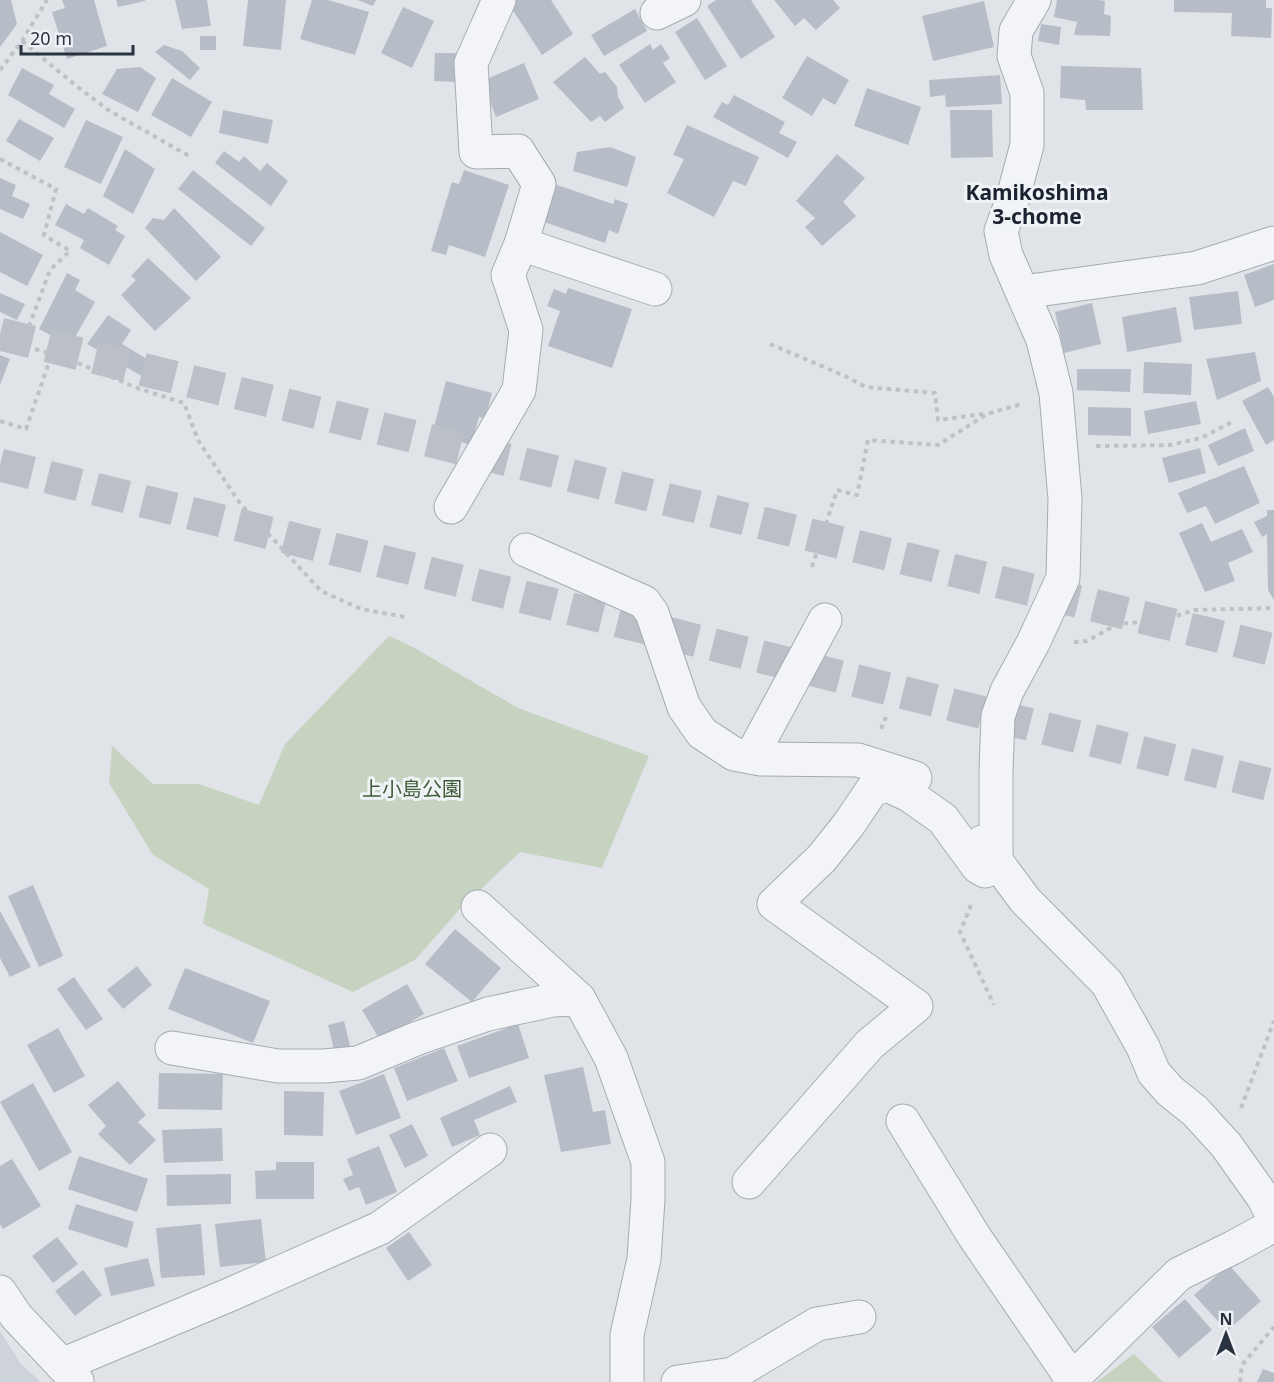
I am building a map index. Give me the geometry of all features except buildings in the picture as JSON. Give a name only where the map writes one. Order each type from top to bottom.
[{"type":"street","points":[[451,507],[519,390],[526,330],[508,275],[521,244],[539,184],[518,150],[476,152],[471,63],[499,0]]},
{"type":"street","points":[[990,865],[998,716],[1007,691],[1033,643],[1063,578],[1065,499],[1056,393],[1043,340],[1006,255],[1001,231],[1027,146],[1027,93],[1014,56],[1016,31],[1034,0]]},
{"type":"street","points":[[1023,292],[1197,268],[1274,243]]},
{"type":"street","points":[[521,244],[655,289]]},
{"type":"street","points":[[526,550],[644,602],[652,613],[684,706],[702,733],[734,754],[761,759],[858,760],[917,779],[945,796],[990,865],[1107,983],[1143,1047],[1154,1073],[1170,1091],[1195,1111],[1226,1145],[1263,1197],[1274,1218]]},
{"type":"street","points":[[751,757],[825,620]]},
{"type":"street","points":[[749,1182],[870,1044],[915,1006],[774,904],[822,858],[872,790],[887,785],[909,795],[943,819],[978,867],[990,865]]},
{"type":"street","points":[[478,907],[579,999],[611,1058],[648,1162],[644,1259],[627,1335],[627,1382]]},
{"type":"street","points":[[172,1048],[278,1066],[358,1063],[418,1038],[488,1014],[553,1000],[579,999]]},
{"type":"street","points":[[903,1121],[974,1236],[1070,1381],[1179,1274],[1274,1225]]},
{"type":"street","points":[[0,1292],[16,1316],[70,1373],[229,1295],[380,1228],[490,1150]]},
{"type":"street","points":[[678,1382],[733,1374],[818,1324],[859,1317]]},
{"type":"path","points":[[0,70],[22,41],[47,0]]},
{"type":"path","points":[[22,41],[108,110],[189,156]]},
{"type":"path","points":[[0,159],[56,189],[44,235],[70,251],[50,270],[22,345]]},
{"type":"path","points":[[0,341],[22,345],[71,360],[137,388],[184,402],[198,440],[239,502],[321,591],[361,609],[405,617]]},
{"type":"path","points":[[770,344],[866,387],[935,393],[938,420],[987,414],[1056,393]]},
{"type":"path","points":[[0,421],[26,429],[52,354]]},
{"type":"path","points":[[812,567],[837,490],[857,495],[868,440],[938,445],[987,414]]},
{"type":"path","points":[[1062,446],[1170,445],[1201,438],[1234,421]]},
{"type":"path","points":[[1033,643],[1087,641],[1118,624],[1165,620],[1194,610],[1274,608]]},
{"type":"path","points":[[990,865],[960,932],[994,1005]]},
{"type":"path","points":[[1226,1145],[1274,1022]]},
{"type":"path","points":[[1240,1382],[1242,1365],[1274,1327]]},
{"type":"shaded area","points":[[0,1331],[21,1364],[41,1382],[0,1382]]},
{"type":"green space","name":"上小島公園","points":[[389,636],[411,646],[518,708],[649,756],[602,868],[520,852],[459,910],[415,960],[353,992],[203,924],[209,889],[153,855],[109,783],[112,746],[153,784],[199,784],[259,805],[285,744]]},
{"type":"green space","points":[[1134,1354],[1163,1382],[1097,1382]]},
{"type":"tunnel","points":[[0,334],[1274,650]]},
{"type":"tunnel","points":[[0,465],[1274,786]]},
{"type":"district","name":"Kamikoshima 3-chome","points":[[1037,204]]}]
